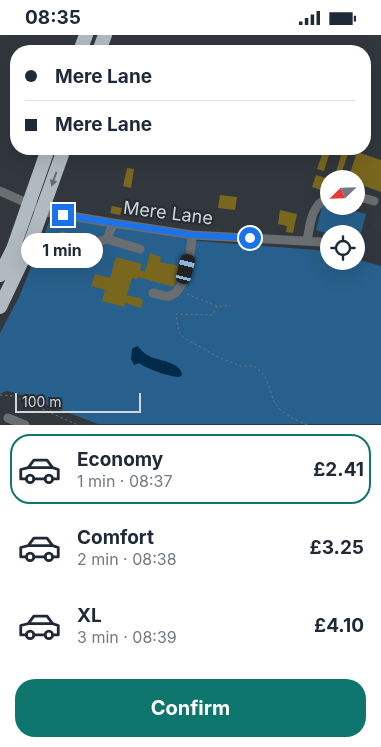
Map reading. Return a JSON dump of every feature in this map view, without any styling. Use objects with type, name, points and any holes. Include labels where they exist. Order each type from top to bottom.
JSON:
[{"type":"highway","points":[[0,275],[13,249],[46,155]]},
{"type":"highway","points":[[0,307],[44,210],[62,155]]},
{"type":"street","name":"Mere Lane","points":[[0,191],[46,212],[112,223],[192,235],[320,242]]},
{"type":"street","points":[[365,198],[374,201]]},
{"type":"street","points":[[307,241],[313,213],[320,203]]},
{"type":"street","points":[[107,239],[112,223]]},
{"type":"street","points":[[154,293],[167,297],[175,294],[182,287],[191,251],[192,235]]},
{"type":"street","points":[[62,236],[90,244],[107,239],[140,249]]},
{"type":"street","points":[[8,418],[25,425]]},
{"type":"path","points":[[184,293],[217,306],[231,306]]},
{"type":"path","points":[[217,306],[213,315],[176,314],[179,332],[184,338],[218,357],[240,366],[254,366],[260,370],[267,379],[272,398],[282,410],[296,421],[308,425]]},
{"type":"path","points":[[0,395],[13,396],[78,425]]},
{"type":"shaded area","points":[[366,214],[363,225],[320,225],[320,231],[316,230],[320,215]]},
{"type":"shaded area","points":[[51,217],[199,241],[320,250],[320,270],[365,270],[365,262],[381,266],[381,424],[98,424],[16,393],[6,391],[0,394],[0,333],[20,295]]},
{"type":"shaded area","points":[[137,346],[147,355],[178,367],[182,375],[175,377],[152,370],[139,363],[134,365],[131,359],[132,349]]},
{"type":"building","points":[[322,155],[329,155],[324,170],[317,169]]},
{"type":"building","points":[[341,155],[348,155],[342,170],[337,170]]},
{"type":"building","points":[[356,155],[366,155],[381,160],[381,192],[365,186],[365,170],[351,170]]},
{"type":"building","points":[[127,168],[134,169],[131,188],[123,186]]},
{"type":"building","points":[[316,175],[320,176],[320,190],[312,187]]},
{"type":"building","points":[[220,195],[237,197],[235,210],[218,208]]},
{"type":"building","points":[[112,206],[122,208],[120,215],[110,213]]},
{"type":"building","points":[[280,210],[297,214],[293,233],[286,232],[287,226],[278,224]]},
{"type":"building","points":[[150,253],[161,257],[160,262],[180,266],[174,287],[138,277],[137,279],[132,278],[127,295],[143,299],[141,308],[125,303],[124,307],[102,301],[105,290],[91,286],[95,274],[110,278],[116,257],[142,264],[140,270],[145,272]]},
{"type":"route","points":[[63,215],[192,235],[250,238]]}]
